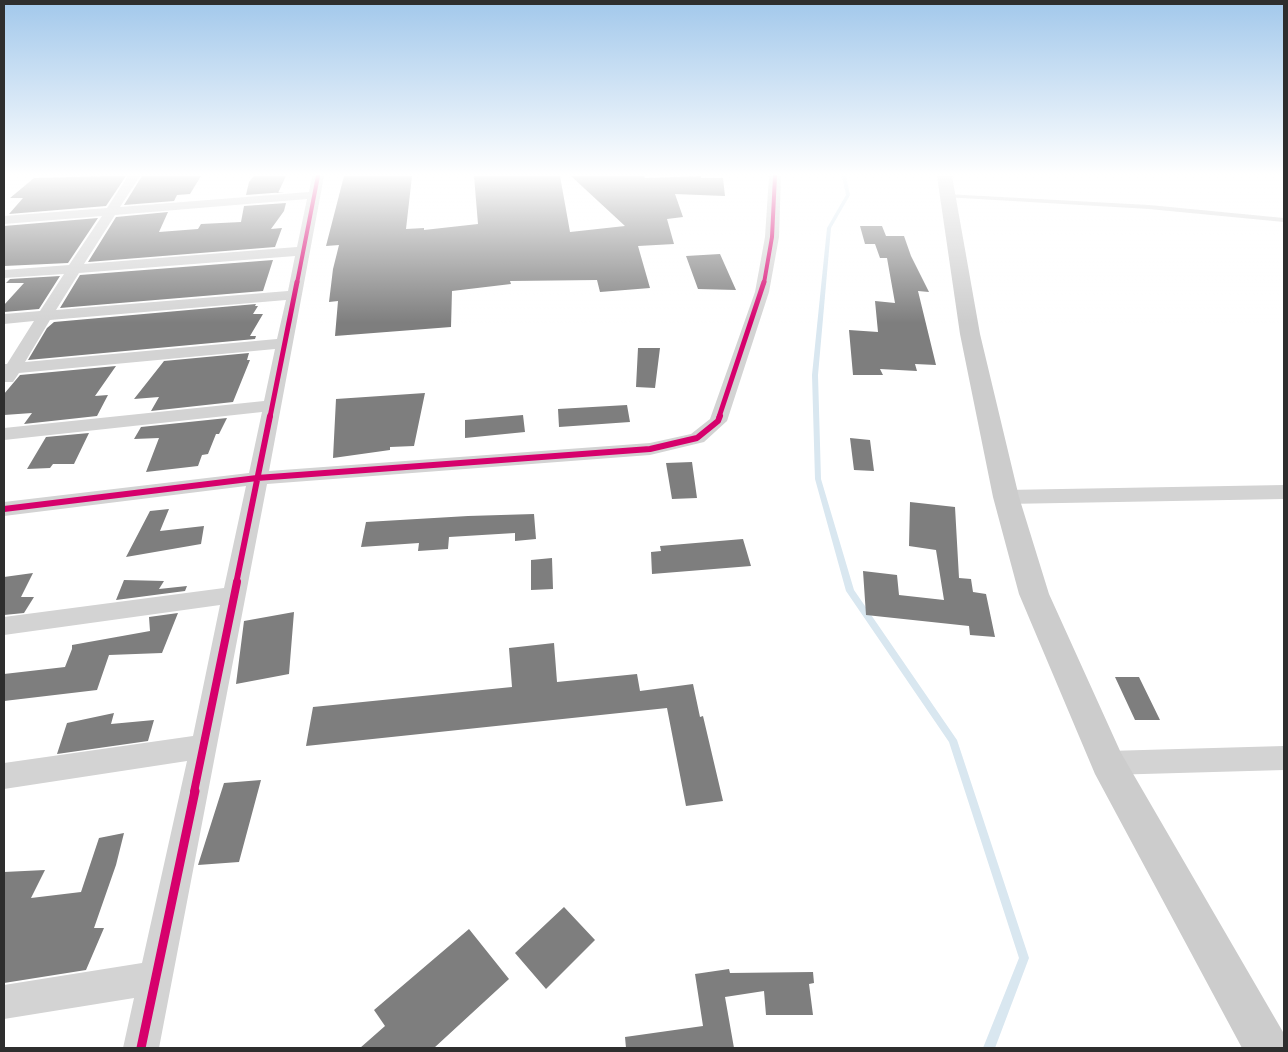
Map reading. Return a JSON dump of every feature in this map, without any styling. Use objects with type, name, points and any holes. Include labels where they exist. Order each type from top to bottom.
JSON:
[{"type":"main road","points":[[952,225],[970,334],[1006,497],[1034,594],[1108,763],[1267,1048]]},
{"type":"street","points":[[7,373],[102,225]]},
{"type":"street","points":[[141,1048],[154,978],[204,746],[308,225]]},
{"type":"street","points":[[4,509],[257,478],[650,449],[697,438],[718,421],[762,292],[773,225]]},
{"type":"street","points":[[4,274],[303,251]]},
{"type":"street","points":[[4,320],[294,295]]},
{"type":"street","points":[[7,373],[284,343]]},
{"type":"street","points":[[4,434],[272,406]]},
{"type":"street","points":[[1006,497],[1284,492]]},
{"type":"street","points":[[4,626],[234,595]]},
{"type":"street","points":[[4,776],[204,746]]},
{"type":"street","points":[[1108,763],[1284,758]]},
{"type":"street","points":[[4,1002],[154,978]]},
{"type":"building","points":[[93,225],[68,263],[4,266],[4,226]]},
{"type":"building","points":[[111,225],[162,225],[159,232],[198,229],[200,225],[274,225],[271,229],[282,228],[275,247],[88,262]]},
{"type":"building","points":[[331,225],[406,225],[406,229],[424,228],[424,230],[468,225],[569,225],[570,232],[624,225],[669,225],[674,244],[638,246],[650,288],[600,292],[597,280],[510,281],[511,284],[452,291],[451,327],[335,336],[338,301],[329,302],[333,269],[339,245],[326,246]]},
{"type":"building","points":[[860,226],[882,226],[886,236],[904,236],[911,256],[929,292],[918,291],[936,365],[915,364],[917,371],[880,369],[883,375],[853,375],[849,330],[878,332],[875,301],[895,303],[887,258],[880,258],[875,244],[865,244]]},
{"type":"building","points":[[720,254],[736,290],[698,289],[686,256]]},
{"type":"building","points":[[273,260],[263,291],[60,308],[80,275]]},
{"type":"building","points":[[60,276],[39,309],[4,312],[4,305],[24,283],[6,283],[10,279]]},
{"type":"building","points":[[256,304],[255,306],[258,306],[253,314],[263,314],[250,336],[256,336],[255,339],[28,360],[47,328],[54,322]]},
{"type":"building","points":[[638,348],[660,348],[655,388],[636,387]]},
{"type":"building","points":[[249,353],[247,360],[250,360],[233,402],[151,411],[159,397],[134,399],[164,361]]},
{"type":"building","points":[[116,366],[95,396],[108,395],[97,416],[24,424],[32,413],[4,415],[4,394],[20,375]]},
{"type":"building","points":[[425,393],[414,446],[390,447],[390,450],[333,458],[336,399]]},
{"type":"building","points":[[627,405],[630,422],[559,427],[558,409]]},
{"type":"building","points":[[523,415],[525,432],[465,438],[465,420]]},
{"type":"building","points":[[227,418],[219,434],[216,434],[208,454],[202,455],[198,466],[146,472],[159,438],[134,439],[141,427]]},
{"type":"building","points":[[89,433],[74,464],[53,464],[50,468],[27,469],[46,437]]},
{"type":"building","points":[[850,438],[870,440],[874,471],[854,470]]},
{"type":"building","points":[[692,462],[697,498],[672,499],[666,463]]},
{"type":"building","points":[[910,502],[955,507],[959,578],[971,579],[973,592],[986,594],[995,637],[970,635],[969,626],[866,615],[863,571],[897,575],[899,595],[944,600],[936,550],[909,546]]},
{"type":"building","points":[[169,509],[160,531],[204,526],[201,544],[126,557],[150,511]]},
{"type":"building","points":[[534,514],[536,539],[515,541],[515,533],[449,537],[448,549],[418,551],[419,543],[361,547],[366,522]]},
{"type":"building","points":[[743,539],[751,566],[652,574],[651,552],[661,551],[660,546]]},
{"type":"building","points":[[552,558],[553,589],[531,590],[531,560]]},
{"type":"building","points":[[33,573],[21,597],[34,597],[24,613],[4,615],[4,577]]},
{"type":"building","points":[[124,580],[164,581],[159,589],[187,586],[185,591],[116,600]]},
{"type":"building","points":[[294,612],[289,674],[236,684],[244,621]]},
{"type":"building","points":[[178,613],[162,653],[109,655],[97,690],[4,701],[4,674],[65,667],[72,645],[150,631],[149,617]]},
{"type":"building","points":[[554,643],[557,682],[637,674],[640,691],[693,684],[700,717],[703,716],[723,801],[686,806],[667,708],[306,746],[313,707],[512,687],[509,648]]},
{"type":"building","points":[[1115,677],[1139,677],[1160,720],[1135,720]]},
{"type":"building","points":[[114,713],[111,724],[154,720],[148,741],[57,754],[67,723]]},
{"type":"building","points":[[261,780],[239,862],[198,865],[224,783]]},
{"type":"building","points":[[124,833],[116,865],[94,928],[104,928],[86,970],[4,983],[4,872],[45,870],[31,898],[81,892],[99,838]]},
{"type":"building","points":[[564,907],[595,940],[546,989],[515,953]]},
{"type":"building","points":[[469,929],[509,979],[434,1048],[360,1048],[385,1026],[374,1010]]},
{"type":"building","points":[[729,969],[730,973],[813,972],[814,983],[809,984],[813,1015],[766,1015],[764,991],[725,997],[734,1048],[626,1048],[625,1037],[703,1026],[695,974]]},
{"type":"waterway","points":[[831,225],[815,375],[818,479],[850,591],[953,740],[1024,958],[989,1048]]},
{"type":"cycle path","points":[[141,1048],[204,746],[308,225]]},
{"type":"cycle path","points":[[4,509],[257,478],[650,449],[697,438],[718,421],[762,292],[773,225]]}]
